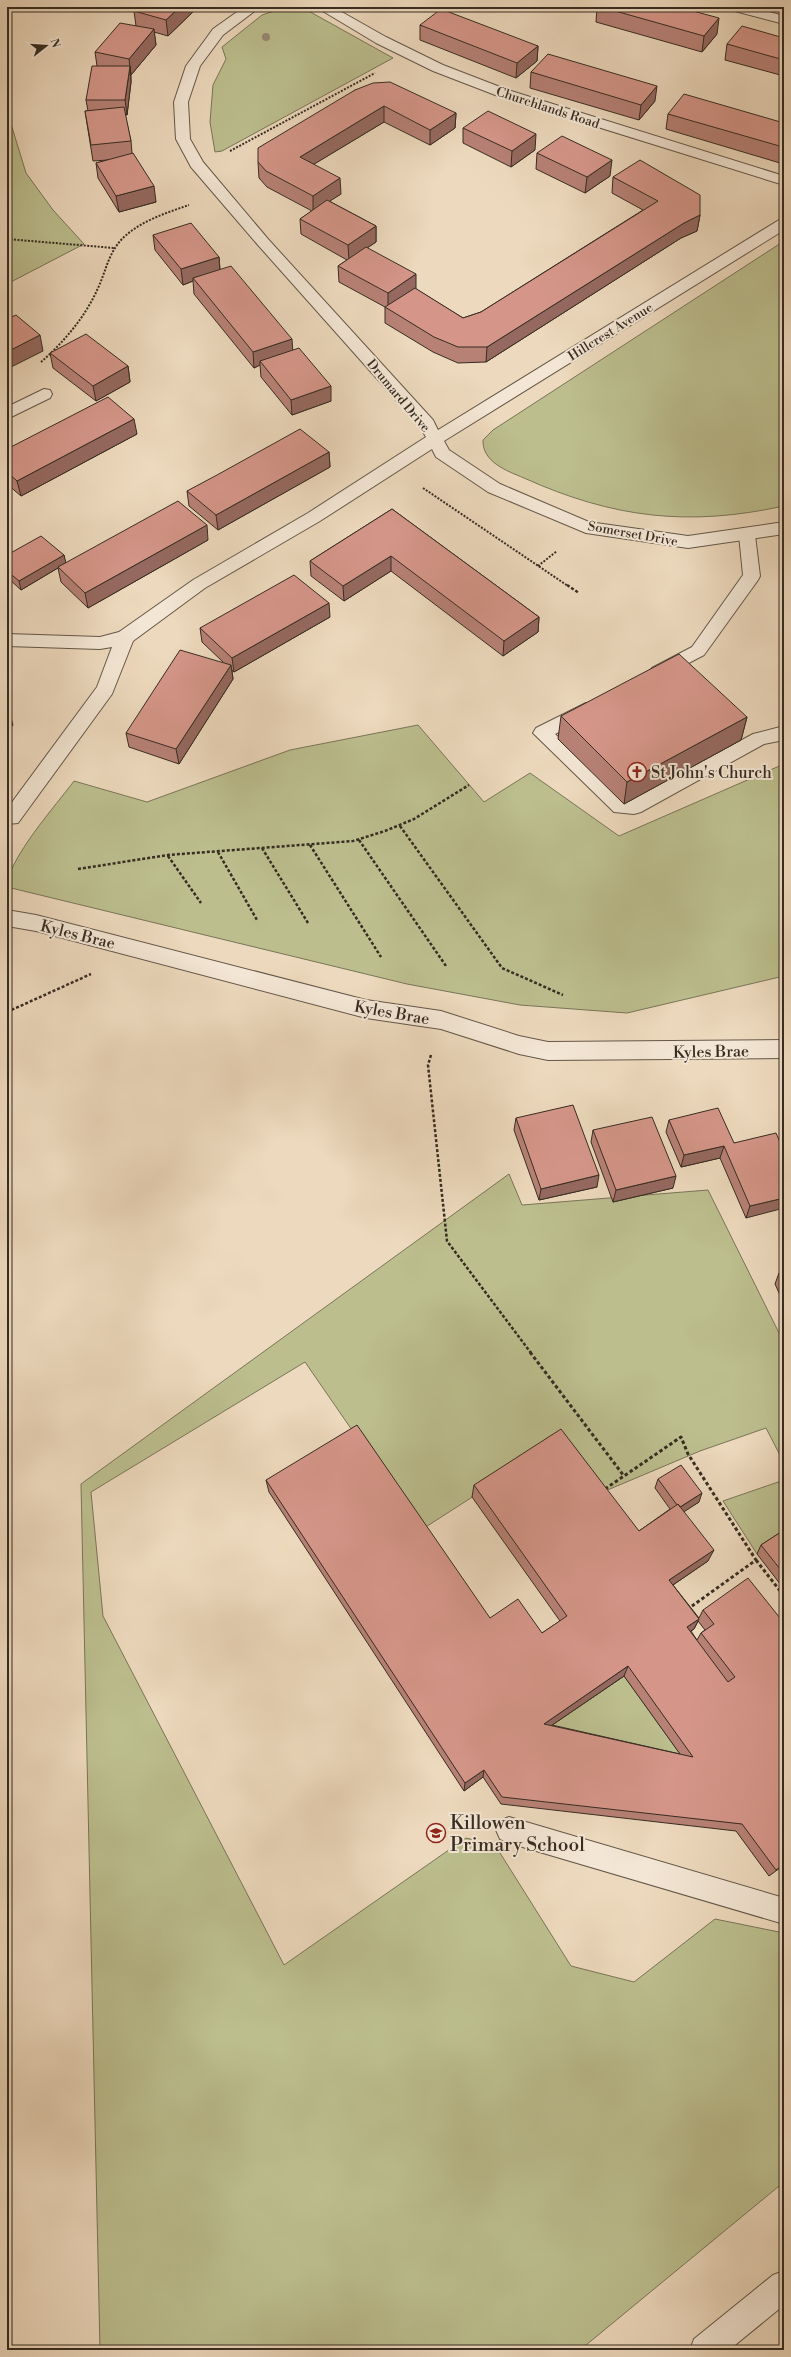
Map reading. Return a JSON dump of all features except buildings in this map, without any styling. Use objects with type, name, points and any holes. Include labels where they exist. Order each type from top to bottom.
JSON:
[{"type":"street","name":"Drumard Drive","points":[[7,640],[100,643],[125,637],[199,584],[314,517],[434,439],[427,424],[196,164],[183,139],[181,102],[193,66],[218,32],[253,7]]},
{"type":"street","name":"Churchlands Road","points":[[323,7],[438,68],[504,93],[784,181]]},
{"type":"street","points":[[736,7],[784,20]]},
{"type":"street","name":"Hillcrest Avenue","points":[[434,439],[784,223]]},
{"type":"street","points":[[7,414],[44,394]]},
{"type":"street","name":"Somerset Drive","points":[[434,439],[442,453],[494,488],[586,527],[688,542],[747,535],[784,528]]},
{"type":"street","points":[[11,818],[105,689],[125,637]]},
{"type":"street","name":"Kyles Brae","points":[[7,918],[36,923],[366,1009],[441,1020],[519,1045],[548,1051],[721,1052],[784,1049]]},
{"type":"street","points":[[705,2350],[784,2286]]},
{"type":"lane","points":[[644,679],[698,651],[752,576],[747,535]]},
{"type":"lane","points":[[604,701],[542,733],[622,807],[634,807],[759,738],[784,733]]},
{"type":"lane","points":[[509,1830],[784,1911]]},
{"type":"path","points":[[196,164],[224,154],[410,54]]},
{"type":"path","points":[[44,394],[20,374],[42,360],[76,324],[99,288],[114,248],[123,238],[156,216],[222,194]]},
{"type":"path","points":[[7,239],[114,248]]},
{"type":"path","points":[[391,467],[579,593]]},
{"type":"path","points":[[538,566],[556,551]]},
{"type":"path","points":[[78,869],[168,855],[310,845],[359,840],[373,837],[418,818],[469,785]]},
{"type":"path","points":[[400,826],[502,968],[563,995]]},
{"type":"path","points":[[359,840],[446,966]]},
{"type":"path","points":[[310,845],[381,957]]},
{"type":"path","points":[[262,848],[308,923]]},
{"type":"path","points":[[218,852],[257,920]]},
{"type":"path","points":[[168,855],[201,903]]},
{"type":"path","points":[[7,1012],[11,1012],[94,973]]},
{"type":"path","points":[[428,1065],[447,1241],[624,1476]]},
{"type":"path","points":[[605,1489],[681,1437],[688,1454],[756,1560],[784,1596]]},
{"type":"path","points":[[692,1606],[756,1560]]},
{"type":"green space","points":[[286,7],[305,9],[393,58],[222,151],[215,152],[210,122],[213,85],[226,59],[222,47],[262,15]]},
{"type":"green space","points":[[7,111],[26,173],[53,210],[84,244],[7,284]]},
{"type":"green space","points":[[784,241],[784,506],[715,516],[683,517],[651,515],[620,510],[557,492],[503,469],[491,460],[484,448],[483,440],[493,430]]},
{"type":"green space","points":[[418,725],[484,802],[530,773],[619,836],[784,764],[784,976],[627,1013],[520,1005],[407,984],[7,887],[9,876],[15,862],[34,832],[74,781],[147,802],[290,750]]},
{"type":"green space","points":[[509,1174],[522,1205],[708,1190],[784,1343],[784,1463],[766,1428],[700,1451],[598,1494],[558,1442],[421,1530],[305,1362],[91,1492],[103,1616],[284,1965],[466,1838],[495,1845],[571,1966],[634,1982],[715,1919],[784,1933],[784,2182],[580,2350],[100,2350],[81,1484]]},
{"type":"green space","points":[[784,1480],[784,1535],[757,1554],[723,1501]]},
{"type":"green space","points":[[624,1676],[688,1765],[542,1732]]},
{"type":"place","name":"St John's Church","points":[[637,772]]},
{"type":"place","name":"Killowen Primary School","points":[[436,1833]]}]
